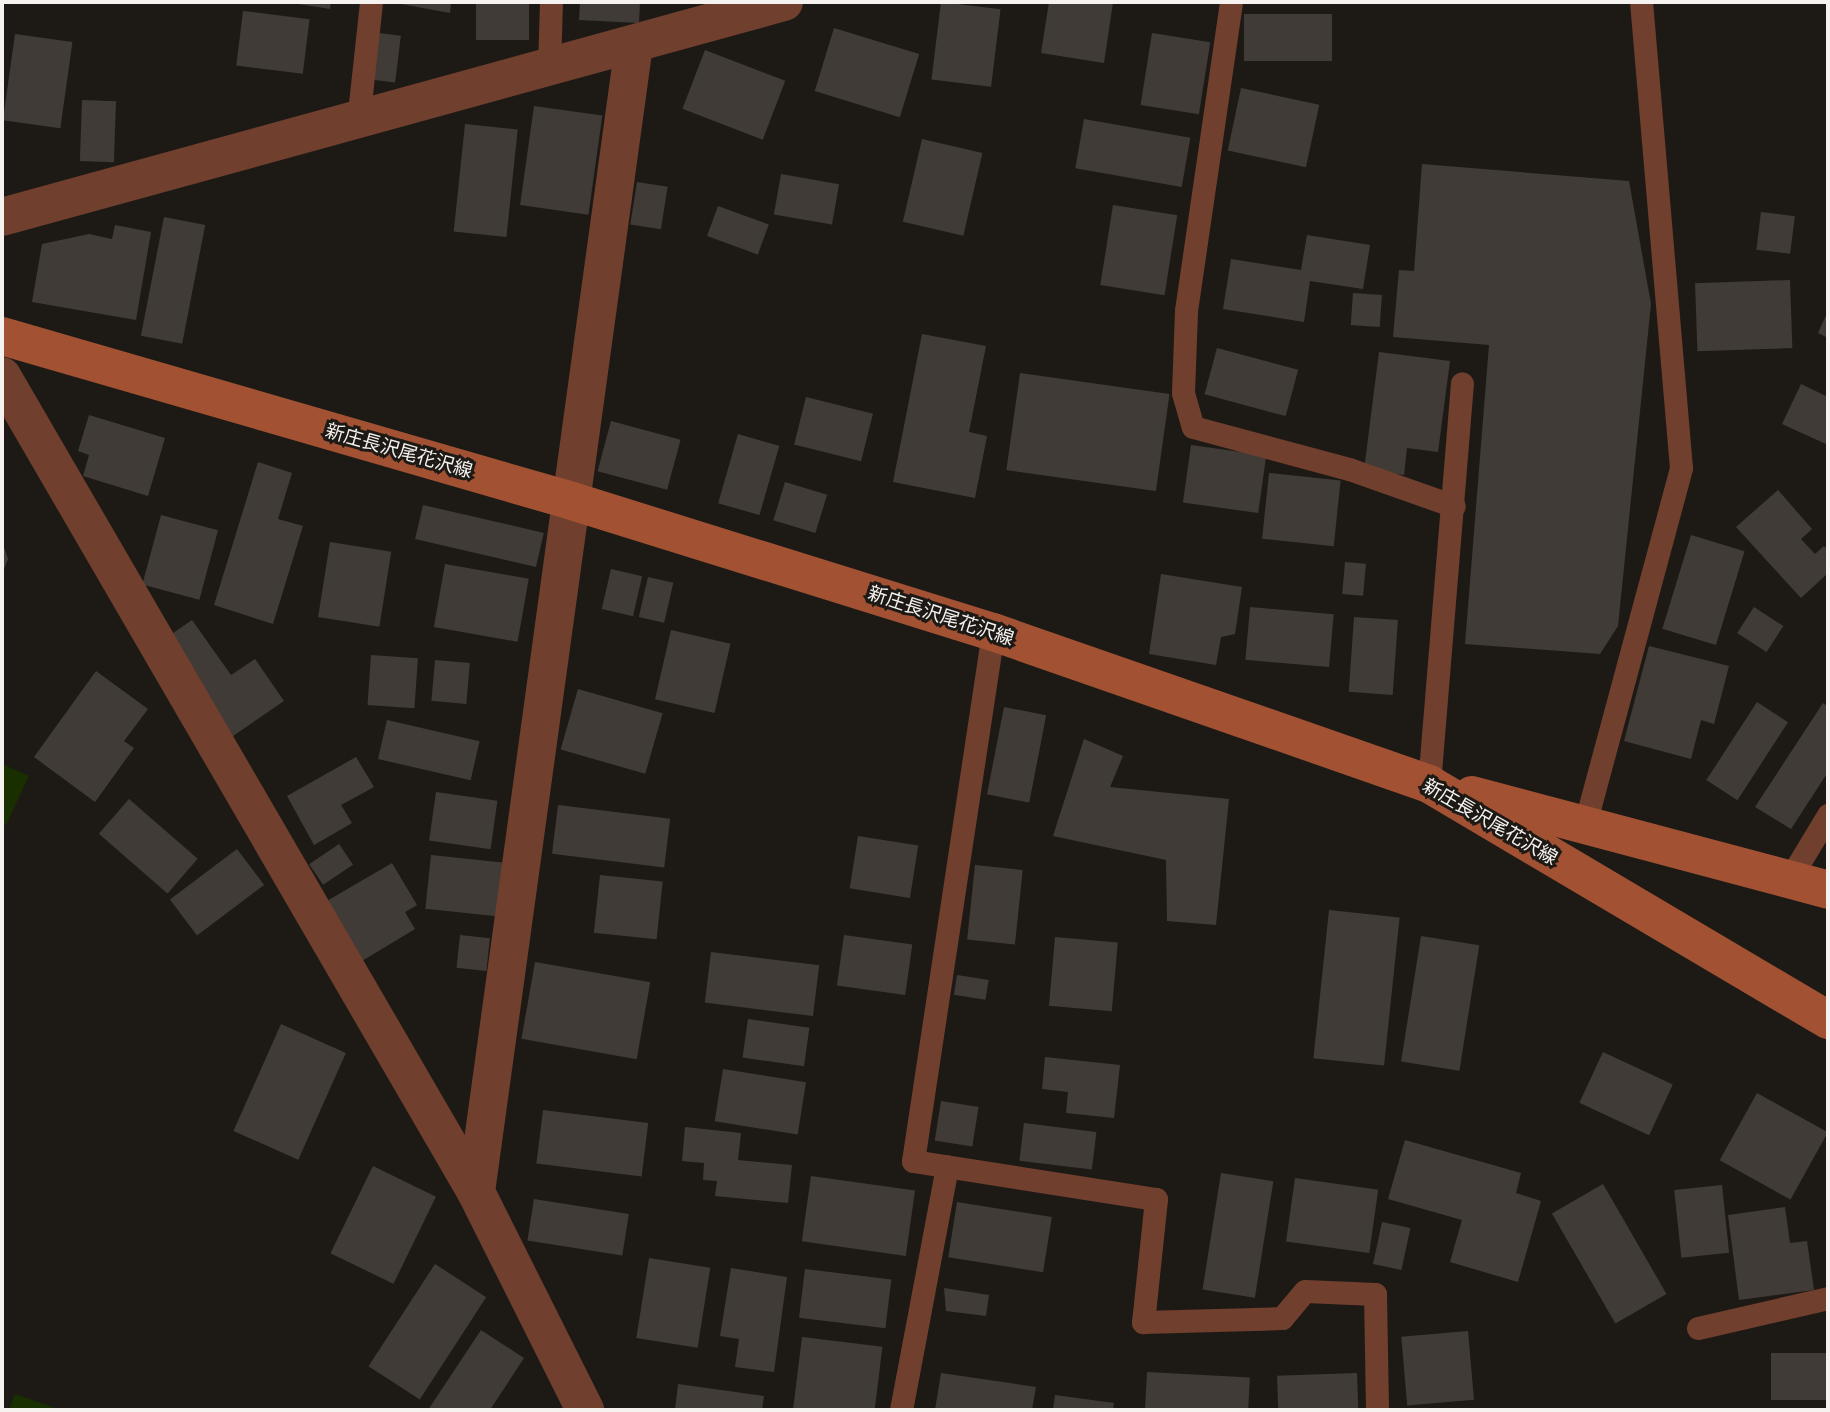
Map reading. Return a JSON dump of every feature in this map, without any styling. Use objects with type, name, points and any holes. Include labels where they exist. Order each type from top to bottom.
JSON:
[{"type":"main road","name":"新庄長沢尾花沢線","points":[[2,336],[572,501],[993,632],[1429,784],[1828,1020]]},
{"type":"main road","points":[[1429,784],[1828,890]]},
{"type":"street","points":[[2,217],[358,122],[784,2]]},
{"type":"street","points":[[476,1192],[634,45]]},
{"type":"street","points":[[2,376],[476,1192],[585,1410]]},
{"type":"lane","points":[[358,122],[372,2]]},
{"type":"lane","points":[[550,69],[551,2]]},
{"type":"lane","points":[[1231,2],[1186,311],[1183,393],[1193,427],[1349,469],[1454,506]]},
{"type":"lane","points":[[1585,824],[1681,468],[1641,2]]},
{"type":"lane","points":[[1429,784],[1454,506],[1462,383]]},
{"type":"lane","points":[[993,632],[913,1161],[1156,1199],[1143,1322],[1282,1318],[1305,1291],[1375,1294],[1377,1410]]},
{"type":"lane","points":[[1790,878],[1828,815]]},
{"type":"lane","points":[[901,1410],[947,1166]]},
{"type":"lane","points":[[1698,1328],[1828,1298]]},
{"type":"green space","points":[[2,764],[29,776],[6,825],[2,823]]},
{"type":"green space","points":[[15,1394],[61,1410],[9,1410]]},
{"type":"building","points":[[286,2],[331,2],[330,9]]},
{"type":"building","points":[[390,2],[451,2],[450,13]]},
{"type":"building","points":[[476,2],[529,2],[529,40],[476,40]]},
{"type":"building","points":[[580,2],[640,2],[639,23],[579,20]]},
{"type":"building","points":[[941,2],[1001,9],[991,87],[931,79]]},
{"type":"building","points":[[1049,2],[1113,2],[1104,63],[1041,53]]},
{"type":"building","points":[[243,11],[310,19],[303,74],[236,66]]},
{"type":"building","points":[[1244,14],[1332,14],[1332,61],[1244,61]]},
{"type":"building","points":[[834,28],[919,54],[900,117],[815,91]]},
{"type":"building","points":[[378,33],[401,36],[395,82],[372,80]]},
{"type":"building","points":[[1152,33],[1210,42],[1199,114],[1141,105]]},
{"type":"building","points":[[15,34],[72,42],[60,128],[3,120]]},
{"type":"building","points":[[705,50],[785,81],[763,140],[682,109]]},
{"type":"building","points":[[1241,88],[1319,105],[1306,167],[1228,151]]},
{"type":"building","points":[[82,100],[116,101],[114,162],[80,161]]},
{"type":"building","points":[[534,106],[602,116],[588,215],[520,205]]},
{"type":"building","points":[[1084,119],[1190,138],[1182,187],[1075,168]]},
{"type":"building","points":[[465,124],[518,130],[506,237],[454,231]]},
{"type":"building","points":[[922,139],[982,153],[963,236],[903,222]]},
{"type":"building","points":[[1422,164],[1629,181],[1651,304],[1618,626],[1600,654],[1465,644],[1489,345],[1393,337],[1399,270],[1414,271]]},
{"type":"building","points":[[781,174],[839,184],[832,225],[774,214]]},
{"type":"building","points":[[637,182],[668,187],[661,229],[630,224]]},
{"type":"building","points":[[1113,205],[1177,215],[1165,295],[1100,285]]},
{"type":"building","points":[[718,206],[769,224],[758,255],[707,236]]},
{"type":"building","points":[[1761,212],[1795,216],[1790,254],[1756,250]]},
{"type":"building","points":[[164,217],[205,225],[182,344],[141,336]]},
{"type":"building","points":[[115,225],[151,232],[136,320],[32,302],[42,244],[89,234],[112,239]]},
{"type":"building","points":[[1307,235],[1370,245],[1363,289],[1310,281],[1304,322],[1223,309],[1231,259],[1301,270]]},
{"type":"building","points":[[1790,280],[1792,348],[1697,351],[1695,283]]},
{"type":"building","points":[[1353,293],[1382,295],[1380,327],[1351,325]]},
{"type":"building","points":[[1828,311],[1828,338],[1818,333]]},
{"type":"building","points":[[922,334],[986,346],[969,432],[987,436],[975,498],[893,482]]},
{"type":"building","points":[[1217,348],[1298,370],[1286,416],[1205,394]]},
{"type":"building","points":[[1379,352],[1450,361],[1438,452],[1407,448],[1404,475],[1364,470]]},
{"type":"building","points":[[1020,373],[1170,394],[1156,491],[1006,470]]},
{"type":"building","points":[[1801,384],[1828,397],[1828,445],[1782,424]]},
{"type":"building","points":[[806,397],[873,414],[861,461],[794,445]]},
{"type":"building","points":[[89,415],[165,438],[148,496],[83,476],[89,455],[78,451]]},
{"type":"building","points":[[611,421],[681,440],[667,490],[598,471]]},
{"type":"building","points":[[738,434],[779,446],[759,515],[718,503]]},
{"type":"building","points":[[1191,445],[1266,456],[1258,513],[1183,502]]},
{"type":"building","points":[[258,462],[292,473],[278,519],[303,526],[273,624],[214,605]]},
{"type":"building","points":[[1269,473],[1341,481],[1334,546],[1262,539]]},
{"type":"building","points":[[785,482],[827,495],[815,533],[773,520]]},
{"type":"building","points":[[1778,490],[1812,529],[1801,539],[1815,554],[1824,546],[1828,550],[1828,573],[1801,598],[1736,527]]},
{"type":"building","points":[[423,505],[544,533],[536,567],[415,539]]},
{"type":"building","points":[[161,515],[218,530],[199,600],[142,585]]},
{"type":"building","points":[[1691,535],[1745,551],[1716,645],[1662,629]]},
{"type":"building","points":[[2,541],[8,559],[2,574]]},
{"type":"building","points":[[330,542],[391,552],[379,627],[318,617]]},
{"type":"building","points":[[1345,562],[1366,564],[1363,596],[1342,594]]},
{"type":"building","points":[[445,564],[529,579],[518,642],[434,627]]},
{"type":"building","points":[[611,569],[642,576],[633,616],[602,609]]},
{"type":"building","points":[[1161,574],[1242,587],[1235,634],[1221,637],[1216,665],[1149,654]]},
{"type":"building","points":[[648,577],[673,583],[664,623],[639,617]]},
{"type":"building","points":[[1250,607],[1334,614],[1329,667],[1245,660]]},
{"type":"building","points":[[1754,607],[1783,626],[1766,652],[1737,633]]},
{"type":"building","points":[[1354,617],[1398,620],[1393,695],[1349,692]]},
{"type":"building","points":[[192,620],[231,675],[255,659],[284,701],[230,738],[163,640]]},
{"type":"building","points":[[671,630],[730,644],[714,713],[655,699]]},
{"type":"building","points":[[1649,646],[1729,666],[1714,724],[1701,720],[1691,759],[1624,741]]},
{"type":"building","points":[[371,655],[418,658],[414,708],[368,705]]},
{"type":"building","points":[[435,660],[470,663],[466,704],[431,701]]},
{"type":"building","points":[[96,671],[148,709],[124,741],[134,748],[95,802],[34,757]]},
{"type":"building","points":[[578,689],[663,713],[645,774],[561,750]]},
{"type":"building","points":[[1757,702],[1788,722],[1737,800],[1706,780]]},
{"type":"building","points":[[1823,703],[1828,707],[1828,772],[1791,829],[1755,807]]},
{"type":"building","points":[[1004,707],[1046,715],[1029,803],[987,794]]},
{"type":"building","points":[[387,720],[480,741],[471,780],[378,759]]},
{"type":"building","points":[[1084,739],[1123,756],[1110,787],[1229,799],[1216,925],[1167,921],[1166,860],[1053,836]]},
{"type":"building","points":[[356,757],[374,787],[341,805],[352,823],[314,845],[287,796]]},
{"type":"building","points":[[436,792],[497,801],[491,849],[429,841]]},
{"type":"building","points":[[129,799],[198,859],[167,893],[99,834]]},
{"type":"building","points":[[558,805],[670,819],[664,867],[552,854]]},
{"type":"building","points":[[858,836],[918,846],[910,898],[850,888]]},
{"type":"building","points":[[339,844],[353,865],[323,885],[309,864]]},
{"type":"building","points":[[237,849],[264,885],[197,935],[170,900]]},
{"type":"building","points":[[431,855],[505,863],[499,916],[425,909]]},
{"type":"building","points":[[392,863],[417,905],[405,912],[415,929],[362,961],[327,901]]},
{"type":"building","points":[[975,865],[1023,870],[1015,945],[967,940]]},
{"type":"building","points":[[600,875],[663,882],[657,939],[594,933]]},
{"type":"building","points":[[1329,910],[1400,917],[1384,1066],[1313,1058]]},
{"type":"building","points":[[460,935],[490,938],[486,971],[457,968]]},
{"type":"building","points":[[844,935],[912,945],[905,995],[837,986]]},
{"type":"building","points":[[1421,936],[1479,945],[1459,1071],[1401,1061]]},
{"type":"building","points":[[1055,937],[1118,942],[1112,1011],[1049,1006]]},
{"type":"building","points":[[711,952],[819,965],[813,1016],[705,1003]]},
{"type":"building","points":[[535,962],[650,982],[637,1059],[521,1039]]},
{"type":"building","points":[[957,975],[989,980],[985,1000],[954,995]]},
{"type":"building","points":[[748,1019],[809,1028],[804,1066],[743,1058]]},
{"type":"building","points":[[281,1024],[346,1053],[298,1160],[233,1131]]},
{"type":"building","points":[[1603,1052],[1673,1085],[1649,1135],[1579,1103]]},
{"type":"building","points":[[1045,1057],[1120,1065],[1114,1118],[1066,1113],[1068,1092],[1042,1089]]},
{"type":"building","points":[[723,1069],[806,1082],[798,1134],[715,1121]]},
{"type":"building","points":[[1757,1093],[1828,1132],[1791,1200],[1720,1160]]},
{"type":"building","points":[[941,1101],[979,1107],[972,1146],[935,1141]]},
{"type":"building","points":[[543,1110],[648,1123],[642,1177],[536,1164]]},
{"type":"building","points":[[1024,1123],[1096,1132],[1092,1170],[1019,1161]]},
{"type":"building","points":[[685,1127],[741,1133],[738,1160],[792,1165],[788,1203],[715,1196],[717,1181],[703,1180],[704,1163],[682,1161]]},
{"type":"building","points":[[1405,1140],[1521,1173],[1516,1193],[1541,1201],[1518,1282],[1450,1262],[1462,1220],[1388,1199]]},
{"type":"building","points":[[373,1166],[436,1197],[393,1284],[330,1253]]},
{"type":"building","points":[[1221,1173],[1273,1181],[1255,1298],[1203,1290]]},
{"type":"building","points":[[811,1176],[915,1191],[906,1256],[802,1241]]},
{"type":"building","points":[[1295,1178],[1378,1190],[1369,1253],[1286,1241]]},
{"type":"building","points":[[1603,1184],[1666,1294],[1615,1323],[1552,1214]]},
{"type":"building","points":[[1722,1185],[1729,1253],[1681,1258],[1674,1190]]},
{"type":"building","points":[[534,1199],[629,1214],[622,1256],[527,1240]]},
{"type":"building","points":[[957,1202],[1052,1217],[1043,1272],[948,1257]]},
{"type":"building","points":[[1785,1207],[1790,1243],[1807,1241],[1814,1290],[1739,1300],[1728,1215]]},
{"type":"building","points":[[1382,1222],[1410,1228],[1401,1270],[1373,1264]]},
{"type":"building","points":[[649,1258],[710,1268],[698,1348],[636,1338]]},
{"type":"building","points":[[435,1264],[486,1297],[420,1400],[369,1366]]},
{"type":"building","points":[[731,1268],[787,1277],[774,1372],[735,1367],[739,1339],[720,1336]]},
{"type":"building","points":[[805,1269],[891,1280],[885,1328],[799,1318]]},
{"type":"building","points":[[944,1288],[989,1295],[986,1316],[946,1311]]},
{"type":"building","points":[[481,1330],[524,1358],[490,1410],[428,1410]]},
{"type":"building","points":[[1468,1331],[1474,1400],[1407,1406],[1401,1337]]},
{"type":"building","points":[[802,1337],[882,1347],[875,1410],[793,1410]]},
{"type":"building","points":[[1771,1353],[1828,1353],[1828,1400],[1771,1400]]},
{"type":"building","points":[[1147,1372],[1250,1377],[1248,1410],[1145,1410]]},
{"type":"building","points":[[941,1373],[1036,1387],[1032,1410],[935,1410]]},
{"type":"building","points":[[1357,1373],[1358,1410],[1278,1410],[1277,1376]]},
{"type":"building","points":[[678,1384],[764,1396],[762,1410],[675,1410]]},
{"type":"building","points":[[1055,1395],[1114,1403],[1113,1410],[1053,1410]]}]
